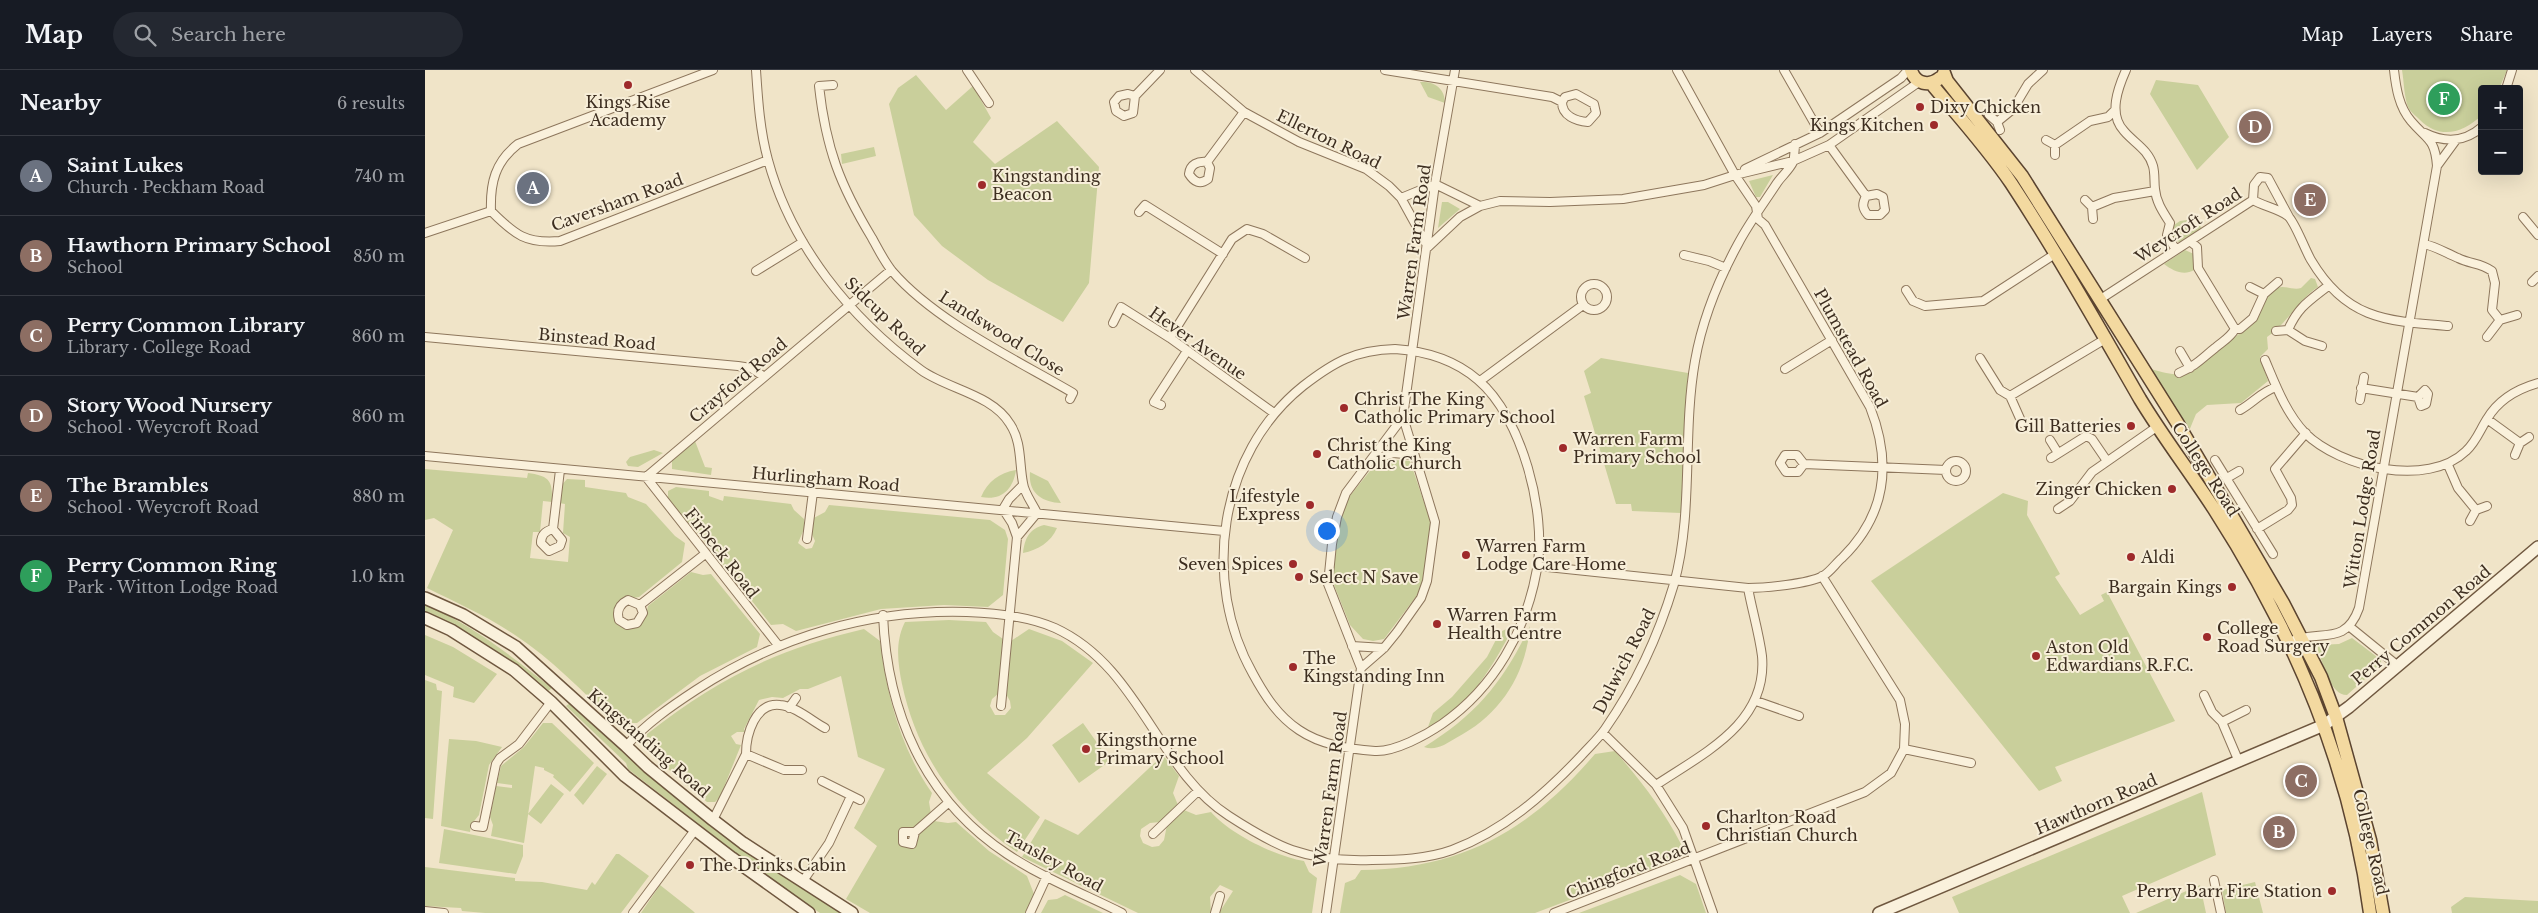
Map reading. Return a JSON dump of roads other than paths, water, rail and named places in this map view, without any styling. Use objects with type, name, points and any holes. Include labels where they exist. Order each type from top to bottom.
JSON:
[{"type":"main road","points":[[1909,70],[1919,82],[1933,83],[1944,72]]},
{"type":"main road","name":"College Road","points":[[1944,72],[1947,81],[2022,176],[2177,424],[2258,558],[2295,640],[2324,725],[2358,845],[2370,913]]},
{"type":"main road","name":"College Road","points":[[1933,83],[1934,87],[2010,182],[2107,338],[2158,426],[2215,510],[2259,584],[2321,677],[2336,717],[2370,840],[2383,913]]},
{"type":"main road","name":"Perry Common Road","points":[[2324,725],[2398,666],[2538,547]]},
{"type":"main road","name":"Kingstanding Road","points":[[425,598],[463,616],[515,647],[564,689],[647,768],[743,843],[852,913]]},
{"type":"main road","points":[[425,618],[451,630],[499,659],[551,702],[625,776],[695,830],[809,913]]},
{"type":"main road","points":[[551,702],[564,689]]},
{"type":"main road","name":"Hawthorn Road","points":[[1879,913],[2324,725]]},
{"type":"street","points":[[425,233],[491,212],[494,172],[507,152],[518,144],[713,70]]},
{"type":"street","name":"Sidcup Road","points":[[756,70],[759,116],[768,160],[783,201],[803,242],[822,273],[850,306],[922,371],[993,407],[1011,424],[1020,450],[1023,485],[1037,513]]},
{"type":"street","points":[[967,70],[989,104]]},
{"type":"street","points":[[1135,96],[1161,70]]},
{"type":"street","name":"Ellerton Road","points":[[1195,70],[1244,112],[1299,142],[1366,169],[1389,186],[1401,198],[1428,247]]},
{"type":"street","points":[[1385,70],[1537,94],[1562,102]]},
{"type":"street","name":"Warren Farm Road","points":[[1361,668],[1384,648],[1421,598],[1429,574],[1435,522],[1413,455],[1403,417],[1428,247],[1435,184],[1455,70]]},
{"type":"street","name":"Plumstead Road","points":[[1538,566],[1748,588],[1772,588],[1822,576],[1854,546],[1868,527],[1877,504],[1883,468],[1877,424],[1870,407],[1765,225],[1758,219],[1756,206],[1735,174],[1677,70]]},
{"type":"street","points":[[1784,70],[1820,133]]},
{"type":"street","points":[[1735,174],[1820,133],[1901,78],[1909,70]]},
{"type":"street","points":[[1997,122],[2013,109],[2028,84],[2043,70]]},
{"type":"street","points":[[2126,70],[2118,89],[2115,110],[2122,130],[2144,148],[2153,165],[2155,191],[2160,208],[2170,223],[2167,235],[2176,250]]},
{"type":"street","name":"Witton Lodge Road","points":[[2349,627],[2359,608],[2395,393],[2437,166],[2435,148],[2423,132],[2410,120],[2401,103],[2395,70]]},
{"type":"street","points":[[2507,85],[2512,70]]},
{"type":"street","points":[[1428,247],[1460,217],[1480,206],[1500,201],[1550,202],[1623,199],[1704,185],[1735,174],[1793,161],[1829,145],[1919,82]]},
{"type":"street","name":"Landswood Close","points":[[833,85],[819,86],[826,134],[837,174],[853,208],[891,270],[945,316],[1073,393],[1070,399]]},
{"type":"street","points":[[1576,94],[1594,104],[1596,113],[1588,122],[1583,122],[1565,114],[1562,109],[1562,102],[1565,97],[1576,94]]},
{"type":"street","points":[[2055,146],[2090,121],[2108,116],[2115,110]]},
{"type":"street","points":[[1207,162],[1244,112]]},
{"type":"street","points":[[1989,115],[1997,122],[2000,130]]},
{"type":"street","points":[[2423,132],[2441,139],[2456,140],[2469,137],[2479,130]]},
{"type":"street","points":[[2046,140],[2055,146]]},
{"type":"street","name":"Witton Lodge Road","points":[[2437,166],[2456,140]]},
{"type":"street","points":[[1793,161],[1795,144]]},
{"type":"street","points":[[1829,145],[1866,196]]},
{"type":"street","points":[[2055,146],[2055,155]]},
{"type":"street","name":"Caversham Road","points":[[491,212],[514,233],[524,239],[545,243],[560,241],[768,160]]},
{"type":"street","name":"Dulwich Road","points":[[626,746],[642,728],[665,710],[720,674],[778,645],[883,616],[948,612],[1010,616],[1037,621],[1058,629],[1092,651],[1123,685],[1198,791],[1224,813],[1257,833],[1291,850],[1334,859],[1417,858],[1448,851],[1480,837],[1534,802],[1603,733],[1661,624],[1675,581],[1683,546],[1687,500],[1689,414],[1696,357],[1711,307],[1726,268],[1757,213],[1793,161]]},
{"type":"street","name":"Weycroft Road","points":[[2099,300],[2253,200],[2254,184],[2260,177],[2268,178],[2289,217]]},
{"type":"street","points":[[1401,198],[1435,184],[1480,206]]},
{"type":"street","points":[[2093,207],[2114,198],[2155,191]]},
{"type":"street","points":[[2085,200],[2093,207],[2093,219]]},
{"type":"street","points":[[2253,200],[2289,217],[2306,251],[2328,286],[2372,316],[2409,323],[2448,326]]},
{"type":"street","points":[[1139,212],[1145,205],[1223,254]]},
{"type":"street","points":[[2523,217],[2538,235]]},
{"type":"street","points":[[1170,338],[1232,239],[1247,229],[1263,234],[1305,258]]},
{"type":"street","points":[[756,271],[803,242]]},
{"type":"street","points":[[2191,242],[2197,247],[2198,268],[2235,328]]},
{"type":"street","points":[[2424,244],[2442,248],[2459,259],[2483,264],[2492,271],[2495,283],[2493,310],[2500,320]]},
{"type":"street","points":[[1906,290],[1913,301],[1925,306],[1983,301],[2055,254]]},
{"type":"street","points":[[1684,255],[1709,261],[1726,268]]},
{"type":"street","points":[[850,306],[891,270]]},
{"type":"street","points":[[2235,328],[2240,329],[2253,318],[2264,294],[2278,282]]},
{"type":"street","points":[[2288,330],[2295,313],[2302,305],[2328,286]]},
{"type":"street","points":[[2250,287],[2264,294]]},
{"type":"street","points":[[1480,381],[1583,305]]},
{"type":"street","name":"Crayford Road","points":[[646,477],[763,376],[850,306]]},
{"type":"street","name":"Hever Avenue","points":[[1113,322],[1121,307],[1170,338],[1273,413]]},
{"type":"street","points":[[2487,337],[2500,320],[2517,315]]},
{"type":"street","points":[[2179,373],[2202,361],[2214,348],[2231,336],[2235,328]]},
{"type":"street","points":[[2276,331],[2288,330],[2305,341],[2321,346]]},
{"type":"street","name":"Binstead Road","points":[[425,337],[738,366],[751,368],[763,376]]},
{"type":"street","points":[[2010,396],[2107,338]]},
{"type":"street","points":[[1785,369],[1832,340]]},
{"type":"street","points":[[1376,350],[1412,350],[1440,358],[1480,381],[1508,420],[1529,466],[1537,516],[1538,566],[1521,628],[1506,657],[1475,696],[1453,716],[1429,733],[1410,742],[1380,752],[1350,748],[1321,741],[1301,731],[1274,707],[1262,692],[1241,653],[1232,629],[1226,596],[1224,531],[1235,484],[1254,442],[1273,413],[1291,396],[1340,360],[1376,350]]},
{"type":"street","points":[[1161,405],[1154,402],[1187,351]]},
{"type":"street","points":[[2180,351],[2190,368]]},
{"type":"street","points":[[1980,358],[2000,390],[2010,396],[2022,423]]},
{"type":"street","points":[[2265,360],[2285,406],[2306,433],[2322,446],[2346,459],[2382,468],[2418,471],[2447,465],[2466,451],[2498,404],[2521,388],[2538,383]]},
{"type":"street","points":[[2360,400],[2364,377]]},
{"type":"street","points":[[2240,410],[2263,392],[2276,387]]},
{"type":"street","points":[[2361,388],[2418,397]]},
{"type":"street","name":"Warren Farm Road","points":[[1326,913],[1361,668],[1328,584],[1329,563],[1337,517],[1346,493],[1373,460],[1403,417]]},
{"type":"street","points":[[2487,418],[2520,443]]},
{"type":"street","points":[[2058,509],[2070,502],[2092,472],[2158,426]]},
{"type":"street","points":[[2257,529],[2288,510],[2292,505],[2291,498],[2275,469],[2306,433]]},
{"type":"street","points":[[2051,458],[2086,436],[2092,439],[2107,461]]},
{"type":"street","points":[[2515,455],[2520,443],[2529,437]]},
{"type":"street","points":[[2049,440],[2058,453]]},
{"type":"street","points":[[1373,460],[1394,453],[1413,455]]},
{"type":"street","name":"Hurlingham Road","points":[[425,456],[1224,531]]},
{"type":"street","points":[[2215,460],[2273,554]]},
{"type":"street","points":[[1803,464],[1946,470]]},
{"type":"street","points":[[2447,465],[2457,488],[2476,510]]},
{"type":"street","points":[[553,529],[560,470]]},
{"type":"street","points":[[2227,478],[2239,472]]},
{"type":"street","name":"Firbeck Road","points":[[646,477],[778,645]]},
{"type":"street","points":[[1001,706],[1017,537],[1003,509],[1009,499],[1023,485]]},
{"type":"street","points":[[807,539],[813,492]]},
{"type":"street","points":[[2470,521],[2476,510],[2487,506]]},
{"type":"street","points":[[1017,537],[1037,513]]},
{"type":"street","points":[[640,605],[705,554]]},
{"type":"street","name":"Chingford Road","points":[[1554,913],[1865,792],[1891,773],[1904,749],[1905,724],[1900,700],[1822,576]]},
{"type":"street","points":[[1656,785],[1712,748],[1735,729],[1756,701],[1762,674],[1761,655],[1748,588]]},
{"type":"street","name":"Tansley Road","points":[[883,616],[884,647],[904,727],[921,764],[948,803],[1007,854],[1122,913]]},
{"type":"street","points":[[2295,640],[2339,634],[2349,627],[2398,666]]},
{"type":"street","points":[[1352,646],[1384,648]]},
{"type":"street","points":[[2204,695],[2212,712],[2222,722],[2239,762]]},
{"type":"street","points":[[789,708],[796,698]]},
{"type":"street","points":[[1756,701],[1799,716]]},
{"type":"street","points":[[483,827],[496,764],[500,758],[519,744],[551,702]]},
{"type":"street","points":[[713,820],[745,754],[746,742],[755,719],[761,711],[769,706],[779,704],[825,728]]},
{"type":"street","points":[[2222,722],[2246,710]]},
{"type":"street","points":[[1603,733],[1656,785],[1683,828],[1713,913]]},
{"type":"street","points":[[1904,749],[1971,763]]},
{"type":"street","points":[[745,754],[784,770],[802,770]]},
{"type":"street","points":[[822,781],[860,800]]},
{"type":"street","points":[[1153,834],[1198,791]]},
{"type":"street","points":[[803,881],[829,843],[851,796]]},
{"type":"street","points":[[915,832],[948,803]]},
{"type":"street","points":[[633,913],[695,830]]},
{"type":"street","points":[[1030,913],[1047,876]]},
{"type":"street","points":[[2213,880],[2221,913]]},
{"type":"street","points":[[2366,886],[2379,884]]},
{"type":"street","points":[[1215,913],[1220,896]]},
{"type":"street","points":[[425,910],[444,913]]},
{"type":"place","name":"Kings Rise Academy","points":[[628,85]]},
{"type":"place","name":"Perry Common Ring","points":[[2444,99]]},
{"type":"place","name":"Dixy Chicken","points":[[1920,107]]},
{"type":"place","name":"Kings Kitchen","points":[[1934,125]]},
{"type":"place","name":"Story Wood Nursery","points":[[2255,127]]},
{"type":"place","name":"Kingstanding Beacon","points":[[982,185]]},
{"type":"place","name":"Saint Lukes","points":[[533,188]]},
{"type":"place","name":"The Brambles","points":[[2310,200]]},
{"type":"place","name":"Christ The King Catholic Primary School","points":[[1344,408]]},
{"type":"place","name":"Gill Batteries","points":[[2131,426]]},
{"type":"place","name":"Warren Farm Primary School","points":[[1563,448]]},
{"type":"place","name":"Christ the King Catholic Church","points":[[1317,454]]},
{"type":"place","name":"Zinger Chicken","points":[[2172,489]]},
{"type":"place","name":"Lifestyle Express","points":[[1310,505]]},
{"type":"place","name":"Warren Farm Lodge Care Home","points":[[1466,555]]},
{"type":"place","name":"Aldi","points":[[2131,557]]},
{"type":"place","name":"Seven Spices","points":[[1293,564]]},
{"type":"place","name":"Select N Save","points":[[1299,577]]},
{"type":"place","name":"Bargain Kings","points":[[2232,587]]},
{"type":"place","name":"Warren Farm Health Centre","points":[[1437,624]]},
{"type":"place","name":"College Road Surgery","points":[[2207,637]]},
{"type":"place","name":"Aston Old Edwardians R.F.C.","points":[[2036,656]]},
{"type":"place","name":"The Kingstanding Inn","points":[[1293,667]]},
{"type":"place","name":"Kingsthorne Primary School","points":[[1086,749]]},
{"type":"place","name":"Perry Common Library","points":[[2301,781]]},
{"type":"place","name":"Charlton Road Christian Church","points":[[1706,826]]},
{"type":"place","name":"Hawthorn Primary School","points":[[2279,832]]},
{"type":"place","name":"The Drinks Cabin","points":[[690,865]]},
{"type":"place","name":"Perry Barr Fire Station","points":[[2332,891]]}]
